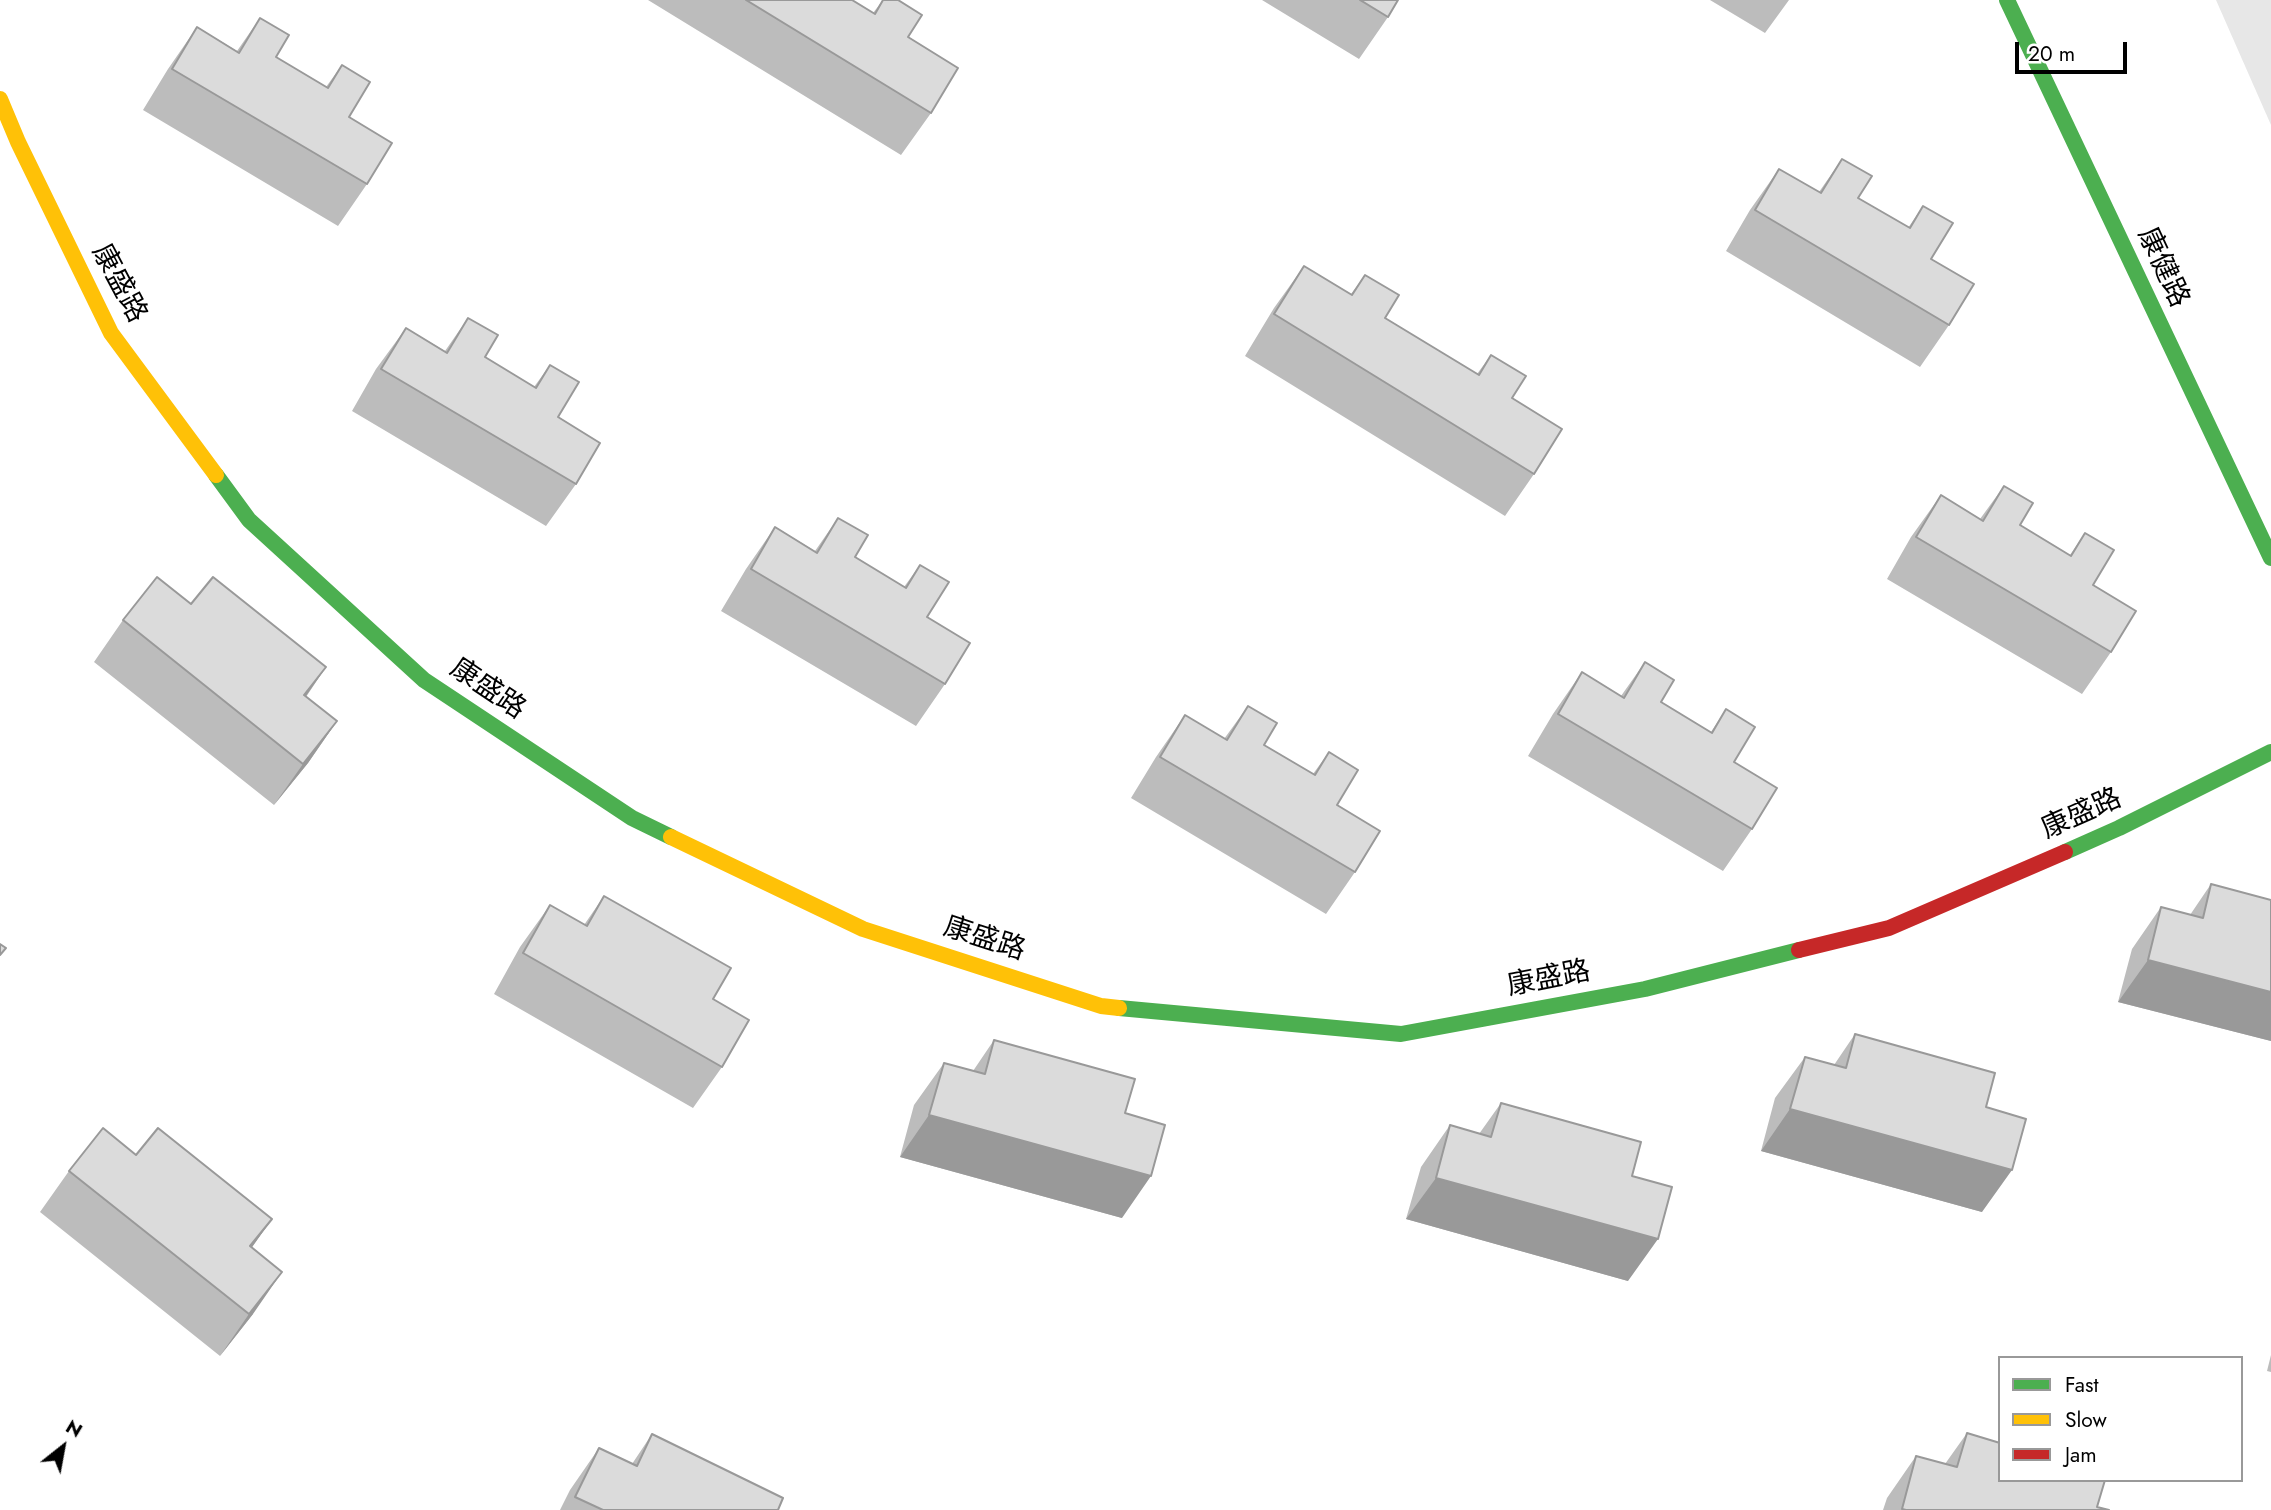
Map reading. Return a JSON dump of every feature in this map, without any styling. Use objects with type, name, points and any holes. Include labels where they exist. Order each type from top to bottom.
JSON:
[{"type":"street","name":"康健路","points":[[2007,0],[2271,558]]},
{"type":"street","name":"康盛路","points":[[0,99],[18,142],[105,321],[127,355],[249,520],[424,680],[632,818],[863,929],[1101,1006],[1401,1034],[1645,989],[1889,928],[2119,828],[2271,752]]},
{"type":"shaded area","points":[[2216,0],[2271,0],[2271,125]]},
{"type":"building","points":[[746,0],[852,0],[875,14],[883,0],[898,0],[922,15],[908,37],[958,68],[931,113]]},
{"type":"building","points":[[1360,0],[1398,0],[1388,17]]},
{"type":"building","points":[[260,18],[289,35],[276,57],[328,88],[342,65],[370,82],[349,117],[392,143],[367,184],[172,69],[197,27],[239,53]]},
{"type":"building","points":[[1842,159],[1872,176],[1858,198],[1910,228],[1923,206],[1953,223],[1931,259],[1974,284],[1949,325],[1755,210],[1779,169],[1821,193]]},
{"type":"building","points":[[1304,266],[1352,295],[1365,275],[1399,295],[1385,318],[1479,375],[1491,355],[1526,376],[1512,398],[1562,429],[1534,474],[1274,314]]},
{"type":"building","points":[[468,318],[498,335],[485,357],[536,388],[550,365],[579,382],[558,417],[600,443],[576,484],[381,369],[406,328],[447,353]]},
{"type":"building","points":[[2004,486],[2033,503],[2020,525],[2071,556],[2085,533],[2114,550],[2093,585],[2136,611],[2111,652],[1916,537],[1941,495],[1983,521]]},
{"type":"building","points":[[838,518],[868,535],[855,557],[906,588],[920,565],[949,582],[927,617],[970,643],[945,684],[751,569],[775,527],[817,553]]},
{"type":"building","points":[[157,577],[191,604],[213,577],[326,667],[304,695],[337,721],[303,764],[123,620]]},
{"type":"building","points":[[1645,662],[1674,680],[1661,702],[1712,733],[1726,709],[1755,727],[1734,762],[1777,788],[1752,829],[1558,714],[1582,672],[1624,698]]},
{"type":"building","points":[[1248,706],[1277,723],[1264,745],[1315,775],[1329,752],[1358,770],[1337,805],[1380,831],[1355,872],[1160,757],[1185,715],[1227,740]]},
{"type":"building","points":[[2211,884],[2271,900],[2271,992],[2148,960],[2161,907],[2203,918]]},
{"type":"building","points":[[604,896],[731,968],[713,999],[749,1020],[722,1067],[523,953],[550,905],[587,926]]},
{"type":"building","points":[[0,944],[6,948],[0,955]]},
{"type":"building","points":[[1855,1034],[1995,1073],[1986,1107],[2026,1119],[2012,1170],[1790,1109],[1805,1057],[1846,1068]]},
{"type":"building","points":[[994,1040],[1135,1079],[1125,1113],[1165,1125],[1151,1176],[929,1115],[944,1063],[985,1074]]},
{"type":"building","points":[[1501,1103],[1641,1142],[1632,1176],[1672,1187],[1658,1239],[1436,1178],[1450,1125],[1491,1137]]},
{"type":"building","points":[[103,1128],[136,1155],[158,1128],[272,1219],[250,1246],[282,1272],[249,1314],[69,1171]]},
{"type":"building","points":[[1967,1433],[1998,1442],[1998,1482],[2104,1482],[2097,1507],[2109,1510],[1902,1509],[1916,1456],[1957,1467]]},
{"type":"building","points":[[652,1434],[783,1498],[778,1510],[603,1510],[575,1497],[599,1448],[637,1466]]},
{"type":"traffic: fast","points":[[2007,0],[2271,558]]},
{"type":"traffic: fast","points":[[216,475],[249,520],[424,680],[632,818],[671,837]]},
{"type":"traffic: fast","points":[[2065,852],[2271,752]]},
{"type":"traffic: fast","points":[[1119,1008],[1401,1034],[1645,989],[1799,950]]},
{"type":"traffic: slow","points":[[0,99],[18,142],[111,333],[216,475]]},
{"type":"traffic: slow","points":[[671,837],[863,929],[1101,1006],[1119,1008]]},
{"type":"traffic: jam","points":[[1799,950],[1889,928],[2065,852]]}]
